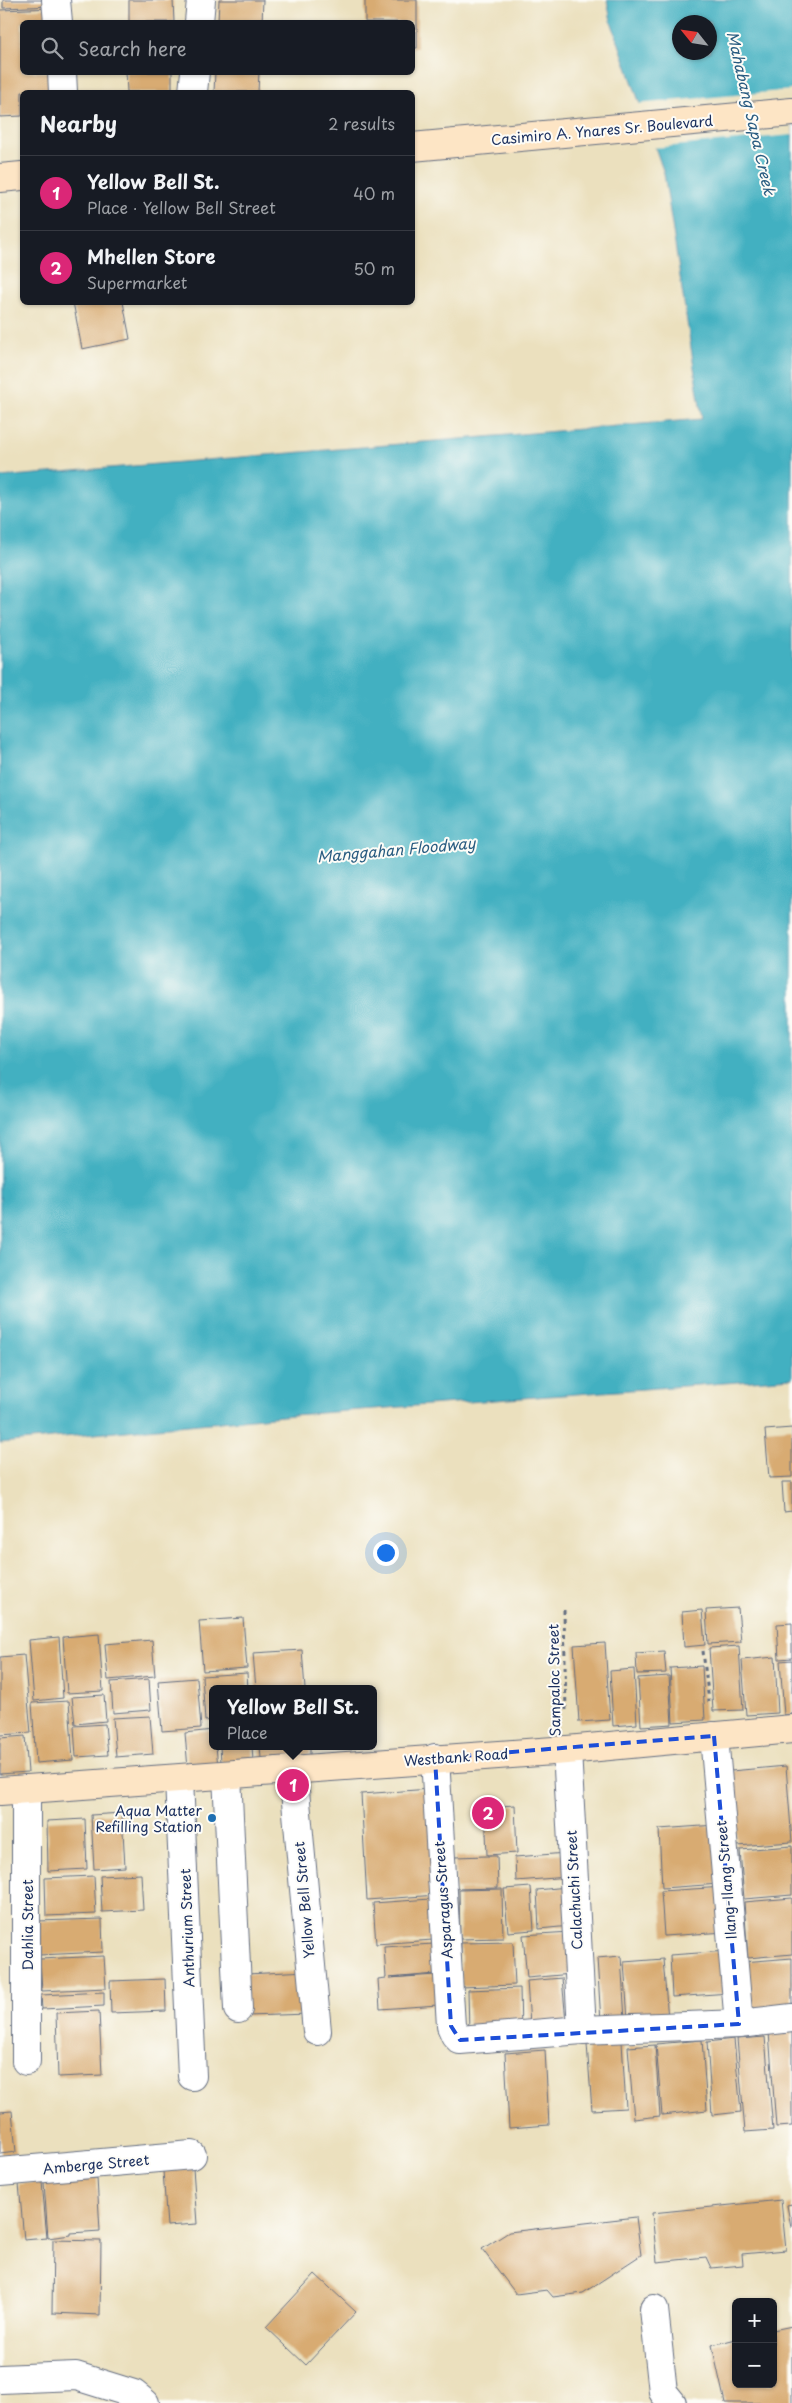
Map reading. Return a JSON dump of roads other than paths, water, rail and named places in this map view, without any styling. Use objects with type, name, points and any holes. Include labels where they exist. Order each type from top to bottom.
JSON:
[{"type":"street","points":[[56,0],[58,20]]},
{"type":"street","points":[[199,20],[201,0]]},
{"type":"street","points":[[62,75],[63,90]]},
{"type":"street","points":[[194,90],[195,75]]},
{"type":"street","name":"Casimiro A. Ynares Sr. Boulevard","points":[[415,147],[792,112]]},
{"type":"street","points":[[0,178],[20,176]]},
{"type":"street","name":"Westbank Road","points":[[13,1790],[179,1779],[435,1758],[567,1750],[792,1729]]},
{"type":"street","name":"Ilang-Ilang Street","points":[[714,1736],[739,2024]]},
{"type":"street","name":"Calachuchi Street","points":[[567,1750],[582,2030]]},
{"type":"street","name":"Asparagus Street","points":[[435,1758],[451,2026],[455,2035],[460,2040],[582,2030]]},
{"type":"street","name":"Yellow Bell Street","points":[[293,1770],[317,2031]]},
{"type":"street","points":[[227,1775],[238,2008]]},
{"type":"street","name":"Anthurium Street","points":[[179,1779],[192,2076]]},
{"type":"street","name":"Dahlia Street","points":[[13,1790],[26,2062]]},
{"type":"street","points":[[582,2030],[739,2024],[792,2018]]},
{"type":"street","name":"Amberge Street","points":[[0,2172],[192,2155]]},
{"type":"street","points":[[654,2309],[663,2392],[672,2403]]},
{"type":"street","points":[[0,2379],[76,2376],[134,2394],[145,2403]]},
{"type":"water","points":[[607,0],[792,0],[792,1378],[293,1415],[0,1443],[0,477],[702,419],[664,173],[611,21]]},
{"type":"place","name":"Yellow Bell St.","points":[[293,1785]]},
{"type":"place","name":"Mhellen Store","points":[[488,1813]]},
{"type":"place","name":"Aqua Matter Refilling Station","points":[[212,1818]]},
{"type":"water label","name":"Mahabang Sapa Creek","points":[[752,113]]},
{"type":"water label","name":"Manggahan Floodway","points":[[396,849]]}]
